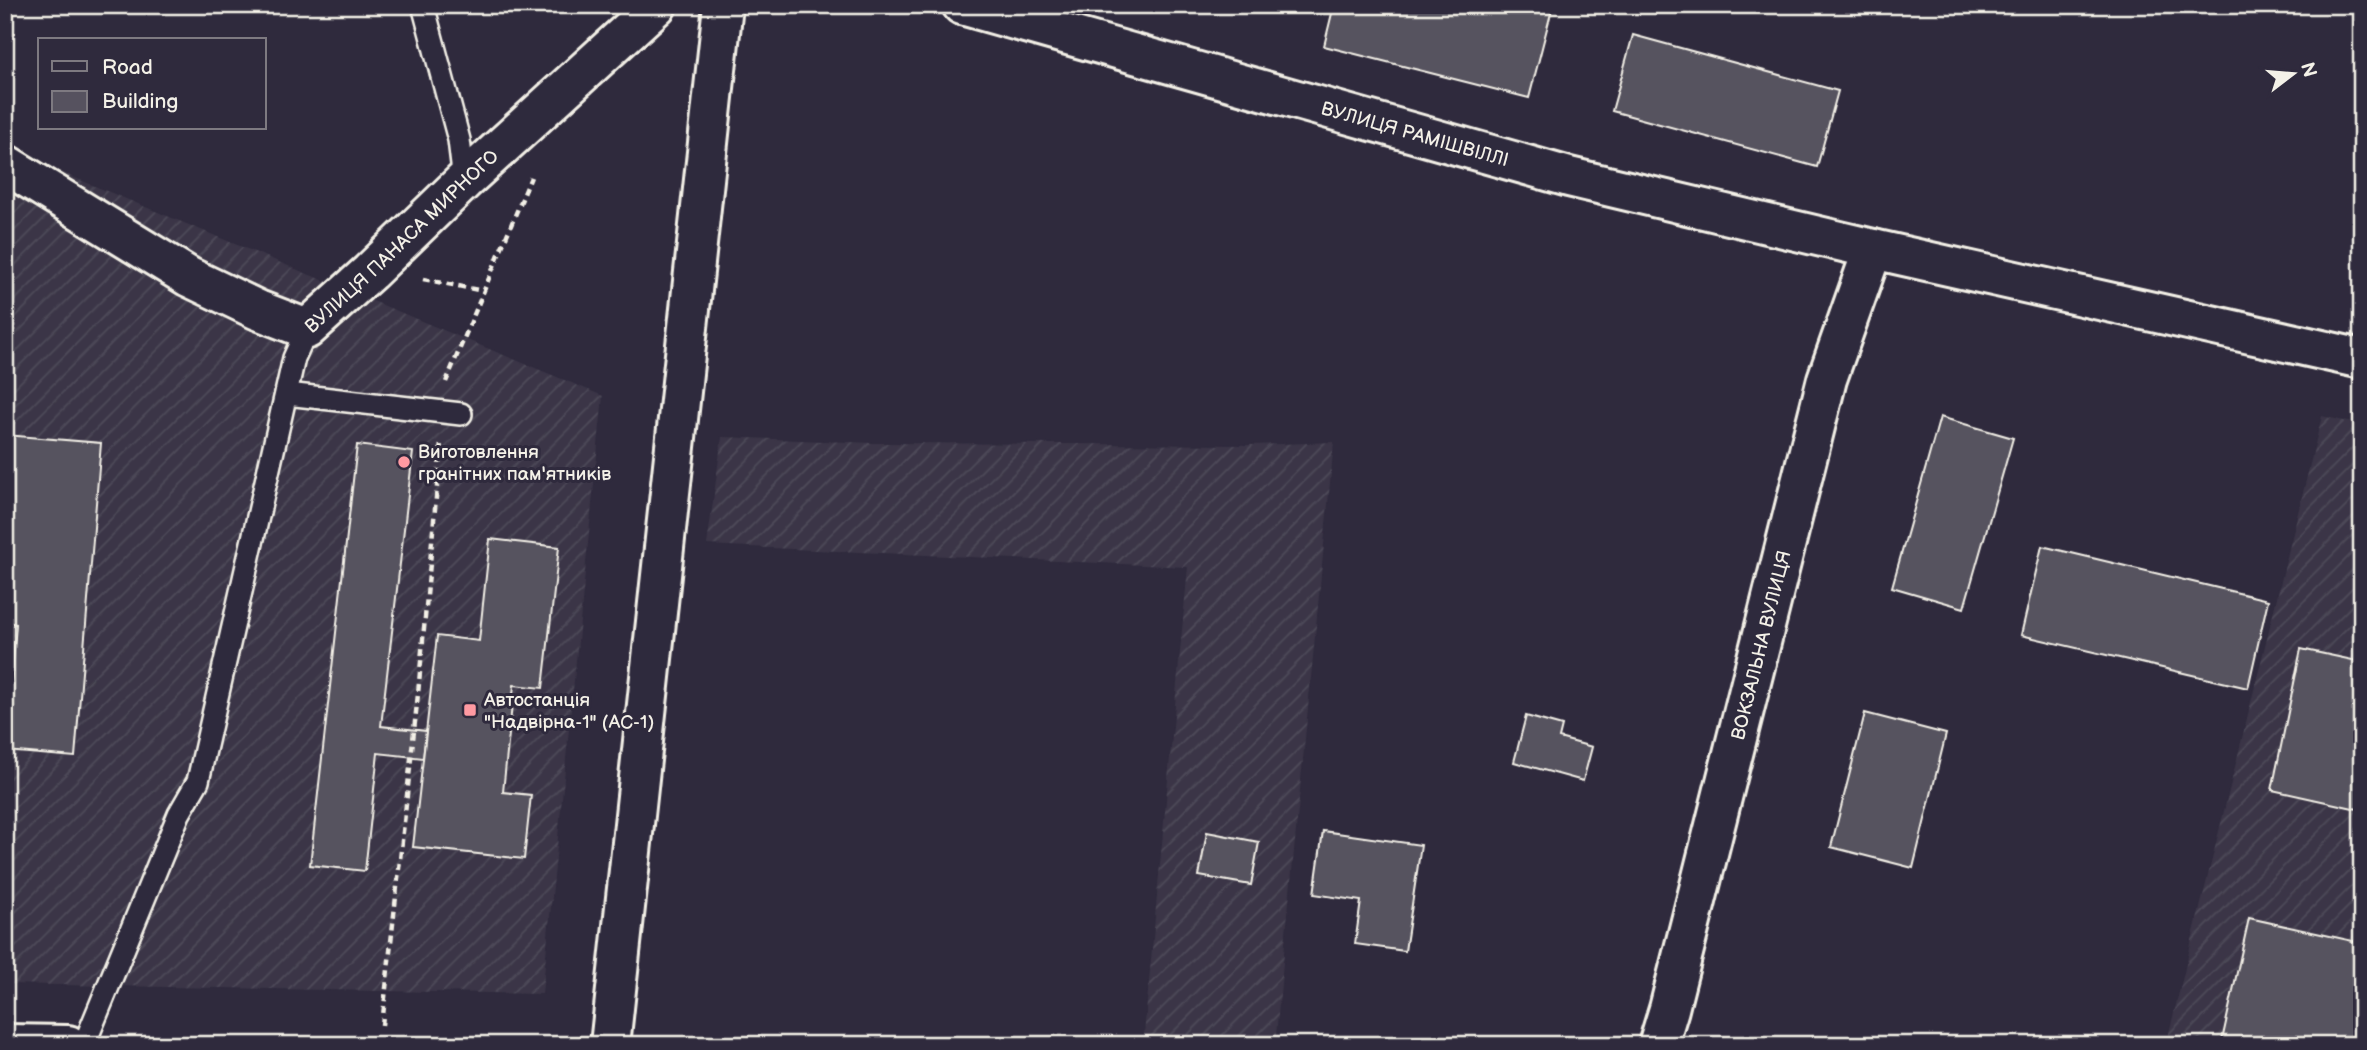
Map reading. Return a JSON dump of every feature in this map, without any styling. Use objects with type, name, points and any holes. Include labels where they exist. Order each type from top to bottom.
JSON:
[{"type":"street","name":"ВУЛИЦЯ ПАНАСА МИРНОГО","points":[[5,164],[189,277],[258,310],[307,329],[657,5]]},
{"type":"street","points":[[610,1045],[723,5]]},
{"type":"street","name":"ВУЛИЦЯ РАМІШВІЛЛІ","points":[[962,5],[1569,177],[1873,249],[2362,359]]},
{"type":"street","name":"ВОКЗАЛЬНА ВУЛИЦЯ","points":[[1658,1045],[1827,379],[1873,249]]},
{"type":"street","points":[[5,1044],[68,1045]]},
{"type":"lane","points":[[423,5],[459,140],[464,181]]},
{"type":"lane","points":[[84,1045],[179,814],[198,781],[294,358],[307,329]]},
{"type":"lane","points":[[287,394],[452,413]]},
{"type":"path","points":[[382,1025],[452,413],[446,381],[531,176]]},
{"type":"path","points":[[418,278],[483,291]]},
{"type":"shaded area","points":[[5,149],[603,396],[542,994],[5,984]]},
{"type":"shaded area","points":[[2322,416],[2362,425],[2362,1045],[2166,1045]]},
{"type":"shaded area","points":[[722,437],[873,443],[1252,445],[1334,442],[1275,1045],[1143,1045],[1188,567],[707,545]]},
{"type":"building","points":[[1334,5],[1537,5],[1552,9],[1529,98],[1324,46]]},
{"type":"building","points":[[1633,35],[1838,91],[1817,167],[1612,111]]},
{"type":"building","points":[[1940,417],[2013,438],[1964,608],[1892,587]]},
{"type":"building","points":[[5,435],[101,443],[75,757],[6,751],[16,624],[5,623]]},
{"type":"building","points":[[357,445],[413,452],[381,726],[426,731],[423,758],[378,753],[365,871],[310,865]]},
{"type":"building","name":"Автостанція \"Надвірна-1\" (АС-1)","points":[[490,539],[559,547],[543,688],[514,685],[503,792],[531,795],[524,859],[413,847],[437,636],[479,641]]},
{"type":"building","points":[[2042,546],[2268,600],[2248,688],[2021,635]]},
{"type":"building","points":[[2301,649],[2362,662],[2362,810],[2272,790]]},
{"type":"building","points":[[1865,713],[1946,734],[1913,868],[1831,847]]},
{"type":"building","points":[[1526,716],[1562,726],[1559,738],[1592,747],[1583,781],[1514,762]]},
{"type":"building","points":[[1323,831],[1421,845],[1405,951],[1355,944],[1361,901],[1314,894]]},
{"type":"building","points":[[1207,832],[1259,842],[1251,885],[1199,876]]},
{"type":"building","points":[[2249,918],[2362,943],[2362,1045],[2221,1045]]},
{"type":"place","name":"Виготовлення гранітних пам'ятників","points":[[404,462]]},
{"type":"place","name":"Автостанція \"Надвірна-1\" (АС-1)","points":[[470,710]]}]
